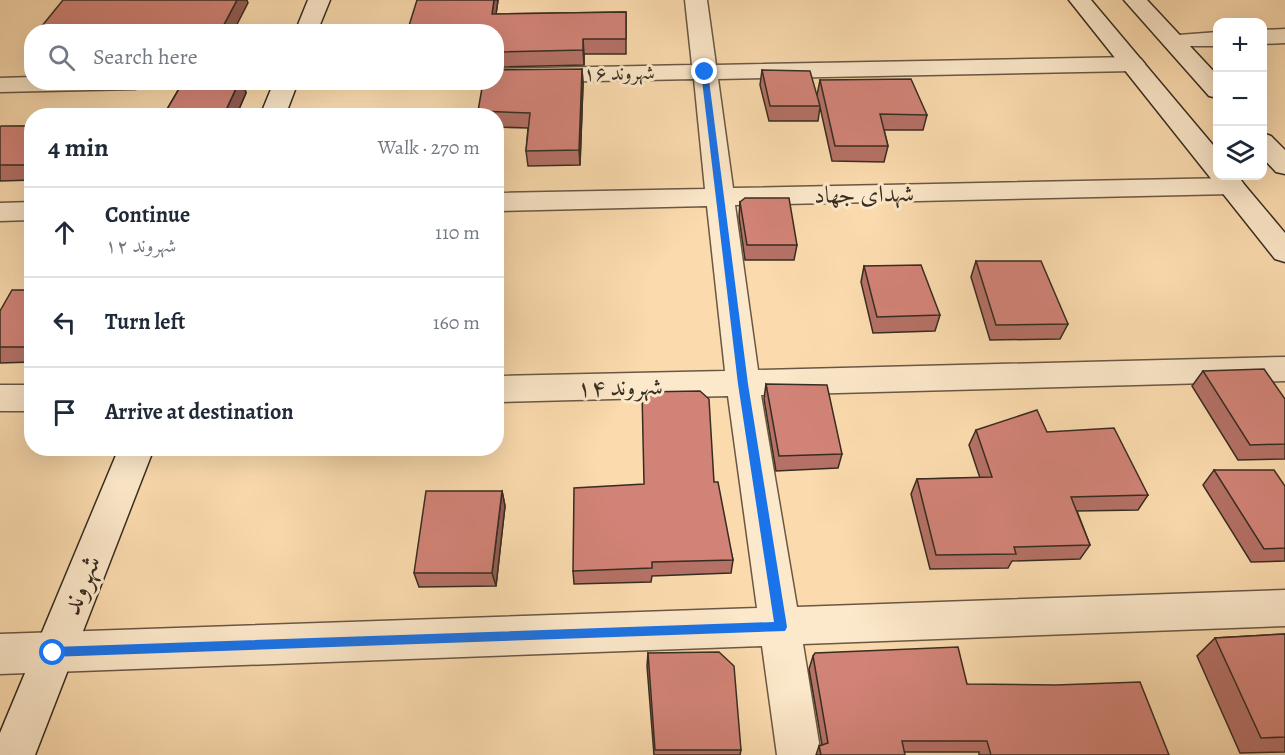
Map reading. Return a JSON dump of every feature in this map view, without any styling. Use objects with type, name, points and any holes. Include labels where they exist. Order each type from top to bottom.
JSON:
[{"type":"street","points":[[309,24],[319,0]]},
{"type":"street","points":[[696,0],[743,384],[799,755]]},
{"type":"street","points":[[1080,0],[1213,163]]},
{"type":"street","points":[[1136,0],[1213,85]]},
{"type":"street","points":[[1267,37],[1285,36]]},
{"type":"street","points":[[1173,41],[1213,39]]},
{"type":"street","name":"شهروند ۱۶","points":[[504,76],[1133,64]]},
{"type":"street","points":[[0,86],[24,85]]},
{"type":"street","points":[[275,108],[282,90]]},
{"type":"street","points":[[1267,146],[1285,166]]},
{"type":"street","name":"شهدای جهاد","points":[[504,202],[721,197],[1213,177]]},
{"type":"street","points":[[1226,180],[1285,252]]},
{"type":"street","points":[[0,212],[24,211]]},
{"type":"street","name":"شهروند ۱۴","points":[[504,389],[1285,369]]},
{"type":"street","points":[[0,398],[24,398]]},
{"type":"street","name":"شهروند","points":[[13,755],[133,456]]},
{"type":"street","points":[[0,654],[1285,609]]},
{"type":"building","points":[[63,0],[237,0],[224,24],[44,24]]},
{"type":"building","points":[[417,0],[494,0],[492,14],[626,12],[626,39],[583,39],[583,50],[504,52],[504,24],[410,24]]},
{"type":"building","points":[[582,69],[579,150],[526,151],[530,113],[504,112],[504,108],[479,108],[482,90],[504,90],[504,70]]},
{"type":"building","points":[[762,70],[810,71],[820,106],[770,106]]},
{"type":"building","points":[[911,79],[927,115],[880,114],[888,146],[835,146],[820,80]]},
{"type":"building","points":[[178,90],[235,90],[227,108],[168,108]]},
{"type":"building","points":[[24,126],[24,165],[0,165],[0,127]]},
{"type":"building","points":[[745,198],[789,198],[797,245],[747,245],[740,202]]},
{"type":"building","points":[[976,261],[1041,261],[1068,324],[996,325]]},
{"type":"building","points":[[921,265],[940,315],[877,317],[864,266]]},
{"type":"building","points":[[12,290],[24,290],[24,347],[0,347],[0,311]]},
{"type":"building","points":[[1264,369],[1285,399],[1285,444],[1250,445],[1203,371]]},
{"type":"building","points":[[766,384],[827,385],[842,454],[779,456]]},
{"type":"building","points":[[700,391],[709,399],[714,482],[718,482],[733,560],[652,562],[652,568],[573,571],[574,488],[644,484],[642,392]]},
{"type":"building","points":[[1037,410],[1047,432],[1114,428],[1148,495],[1071,497],[1090,545],[1014,547],[1016,554],[936,555],[917,479],[992,477],[976,430]]},
{"type":"building","points":[[1214,470],[1274,470],[1285,486],[1285,548],[1264,549]]},
{"type":"building","points":[[426,491],[502,491],[492,573],[414,573]]},
{"type":"building","points":[[1285,634],[1285,737],[1261,738],[1215,638]]},
{"type":"building","points":[[958,647],[967,684],[1056,685],[1140,682],[1169,755],[991,755],[987,741],[902,741],[905,755],[821,755],[819,746],[828,743],[813,656],[815,653]]},
{"type":"building","points":[[719,652],[734,666],[741,750],[655,750],[648,653]]},
{"type":"route","points":[[53,653],[781,627],[743,384],[705,72]]}]
